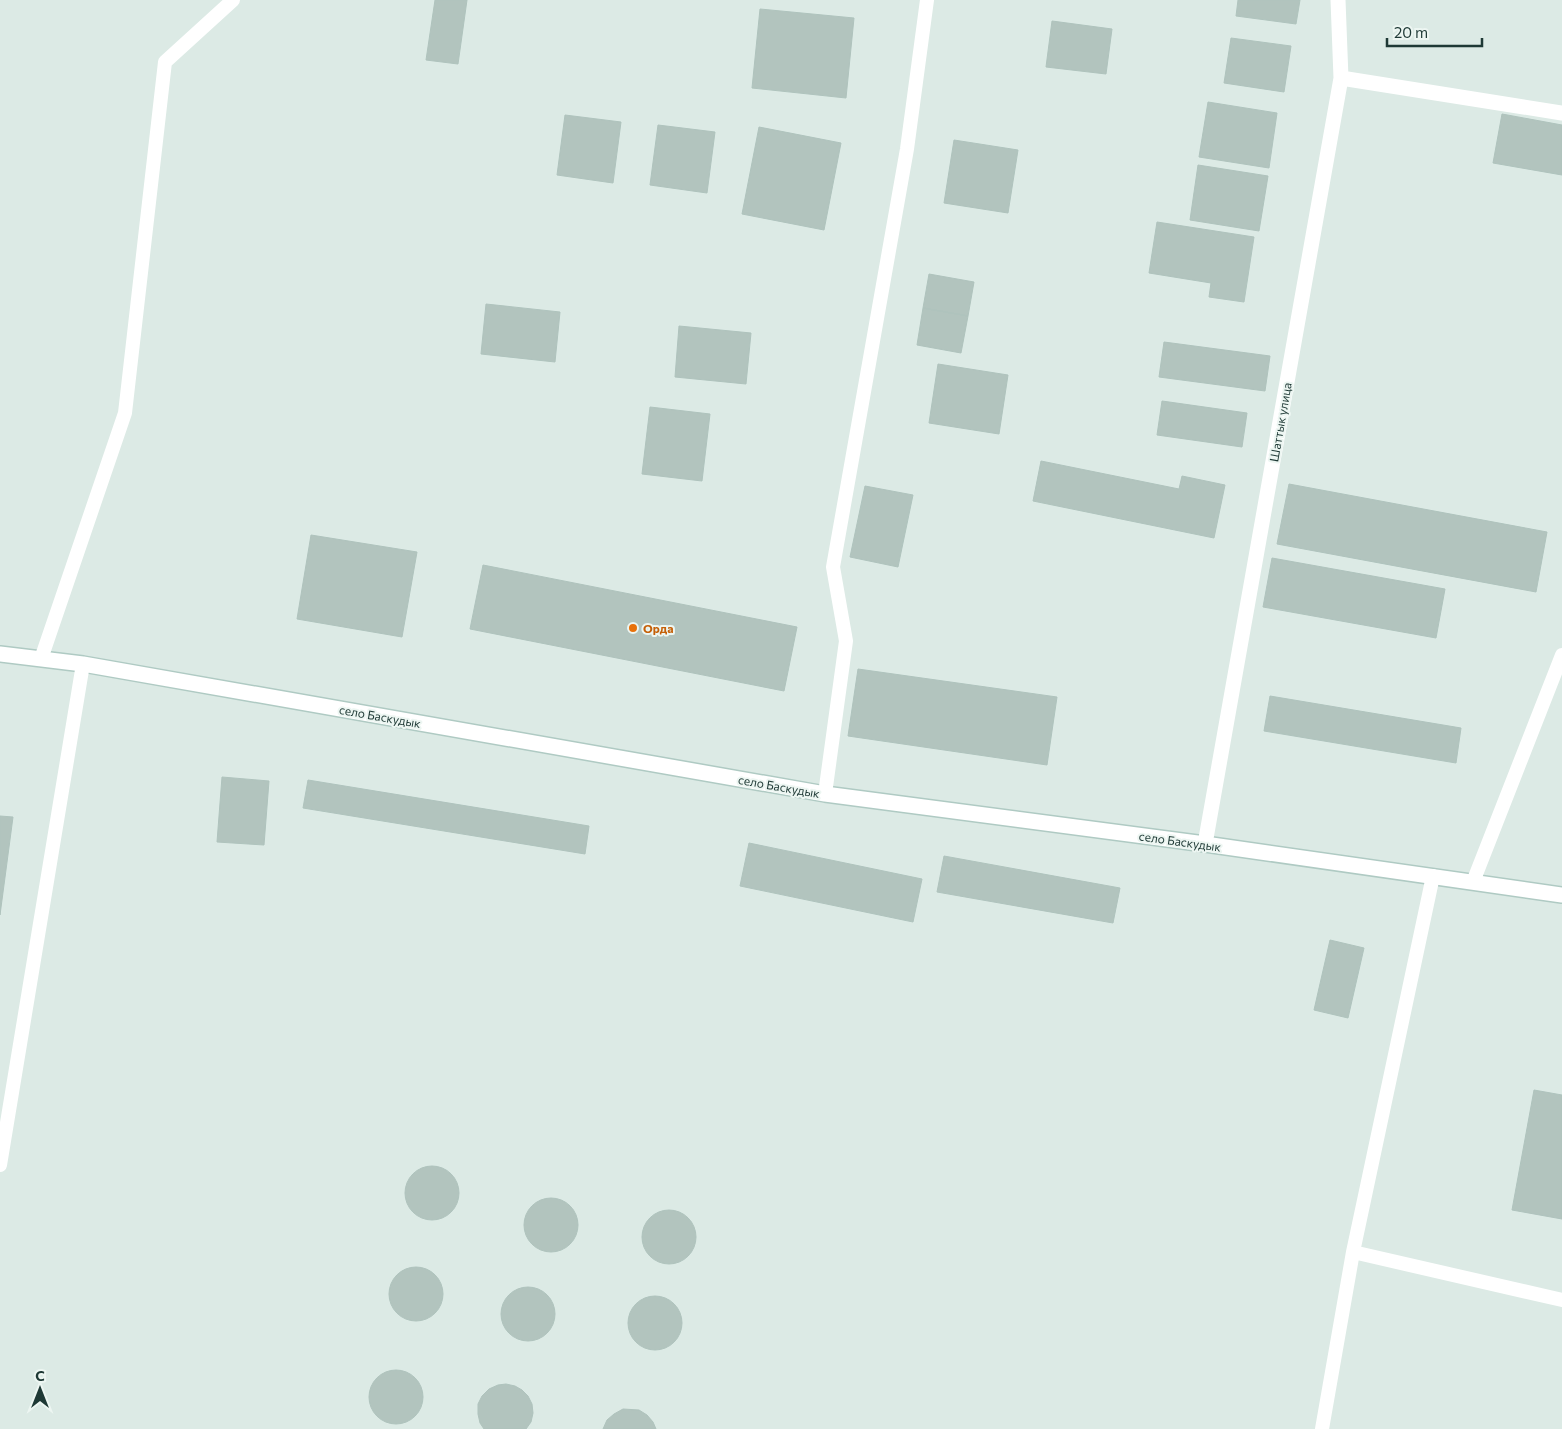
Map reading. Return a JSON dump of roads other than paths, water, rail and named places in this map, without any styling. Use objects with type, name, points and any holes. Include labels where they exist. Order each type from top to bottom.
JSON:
[{"type":"street","name":"Шаттык улица","points":[[1205,844],[1341,78],[1338,0]]},
{"type":"street","points":[[1341,78],[1562,113]]},
{"type":"street","name":"село Баскудык","points":[[0,654],[83,664],[825,794],[1205,844],[1562,895]]},
{"type":"lane","points":[[42,659],[125,412],[165,62],[233,0]]},
{"type":"lane","points":[[825,794],[846,641],[833,567],[907,149],[927,0]]},
{"type":"lane","points":[[1473,882],[1562,655]]},
{"type":"lane","points":[[0,1165],[83,664]]},
{"type":"lane","points":[[1322,1429],[1353,1252],[1433,876]]},
{"type":"lane","points":[[1353,1252],[1562,1300]]},
{"type":"place","name":"Орда","points":[[633,628]]}]
